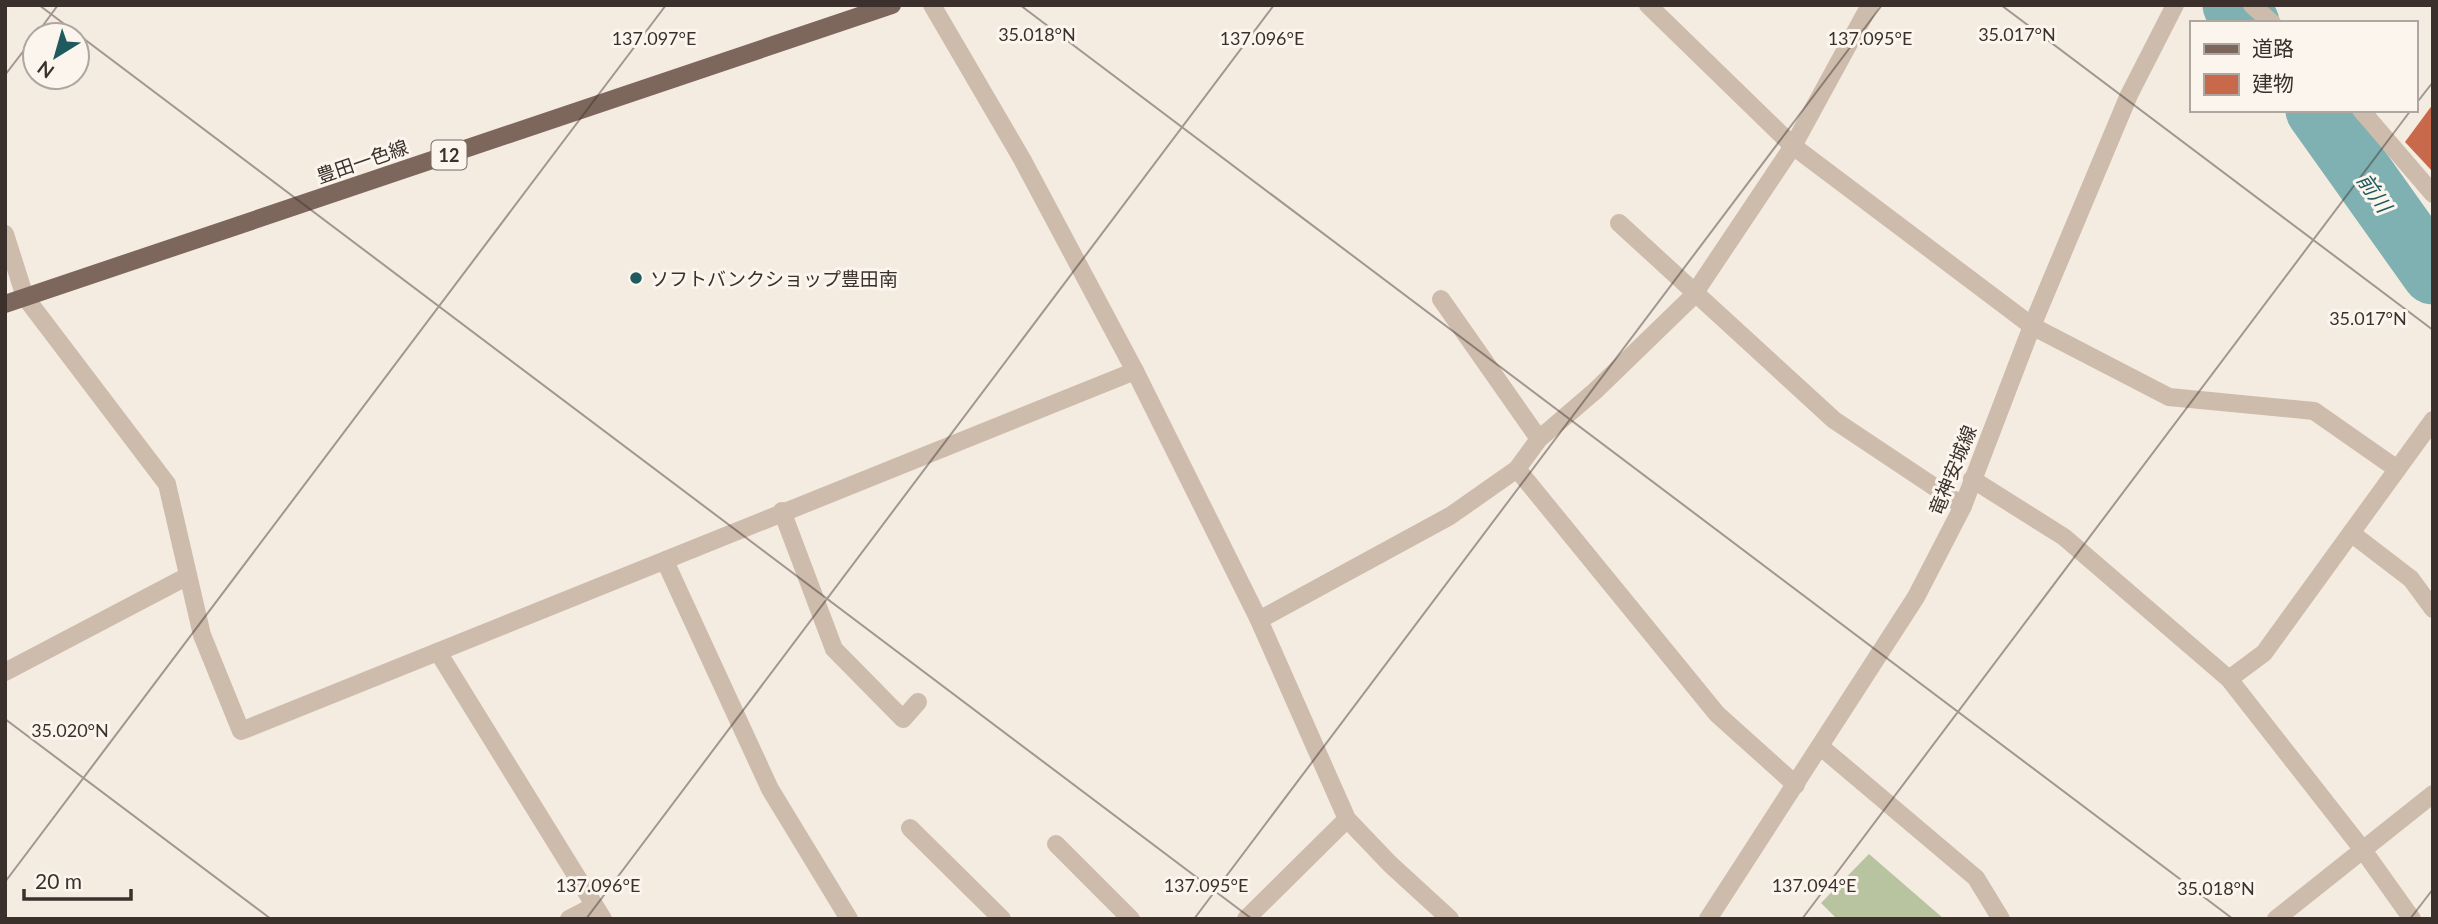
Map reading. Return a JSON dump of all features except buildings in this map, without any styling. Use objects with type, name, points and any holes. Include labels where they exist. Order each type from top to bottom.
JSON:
[{"type":"main road","name":"豊田一色線","points":[[5,304],[892,5]]},
{"type":"street","points":[[932,5],[1022,159],[1135,371],[1259,620],[1347,818],[1450,919]]},
{"type":"street","points":[[1648,5],[1793,146],[2032,326],[2169,397],[2314,411],[2397,469]]},
{"type":"street","points":[[1259,620],[1450,516],[1517,469],[1539,439],[1595,391],[1696,292],[1793,146],[1870,5]]},
{"type":"street","name":"竜神安城線","points":[[1709,919],[1916,597],[1963,506],[2032,326],[2129,95],[2175,5]]},
{"type":"street","points":[[2252,5],[2270,21]]},
{"type":"street","points":[[2363,112],[2433,194]]},
{"type":"street","points":[[1619,223],[1834,420],[1963,506]]},
{"type":"street","points":[[5,234],[26,297],[167,484],[186,577],[202,635],[241,731],[1135,371]]},
{"type":"street","points":[[1441,299],[1539,439]]},
{"type":"street","points":[[2229,679],[2264,653],[2433,420]]},
{"type":"street","points":[[1517,469],[1717,714],[1796,785]]},
{"type":"street","points":[[1972,479],[2064,537],[2229,679],[2363,850],[2412,919]]},
{"type":"street","points":[[782,511],[834,649],[904,719],[919,702]]},
{"type":"street","points":[[2351,533],[2411,579],[2433,609]]},
{"type":"street","points":[[666,561],[770,789],[849,919]]},
{"type":"street","points":[[5,672],[186,577]]},
{"type":"street","points":[[438,652],[598,912],[569,919]]},
{"type":"street","points":[[1821,747],[1976,878],[2001,919]]},
{"type":"street","points":[[2276,919],[2433,794]]},
{"type":"street","points":[[1246,919],[1347,818]]},
{"type":"street","points":[[910,828],[1002,919]]},
{"type":"street","points":[[1056,844],[1131,919]]},
{"type":"green space","points":[[1869,854],[1944,919],[1837,919],[1821,903]]},
{"type":"waterway","name":"前川","points":[[2234,5],[2246,21]]},
{"type":"waterway","name":"前川","points":[[2318,112],[2433,273]]},
{"type":"place","name":"ソフトバンクショップ豊田南","points":[[636,278]]}]
